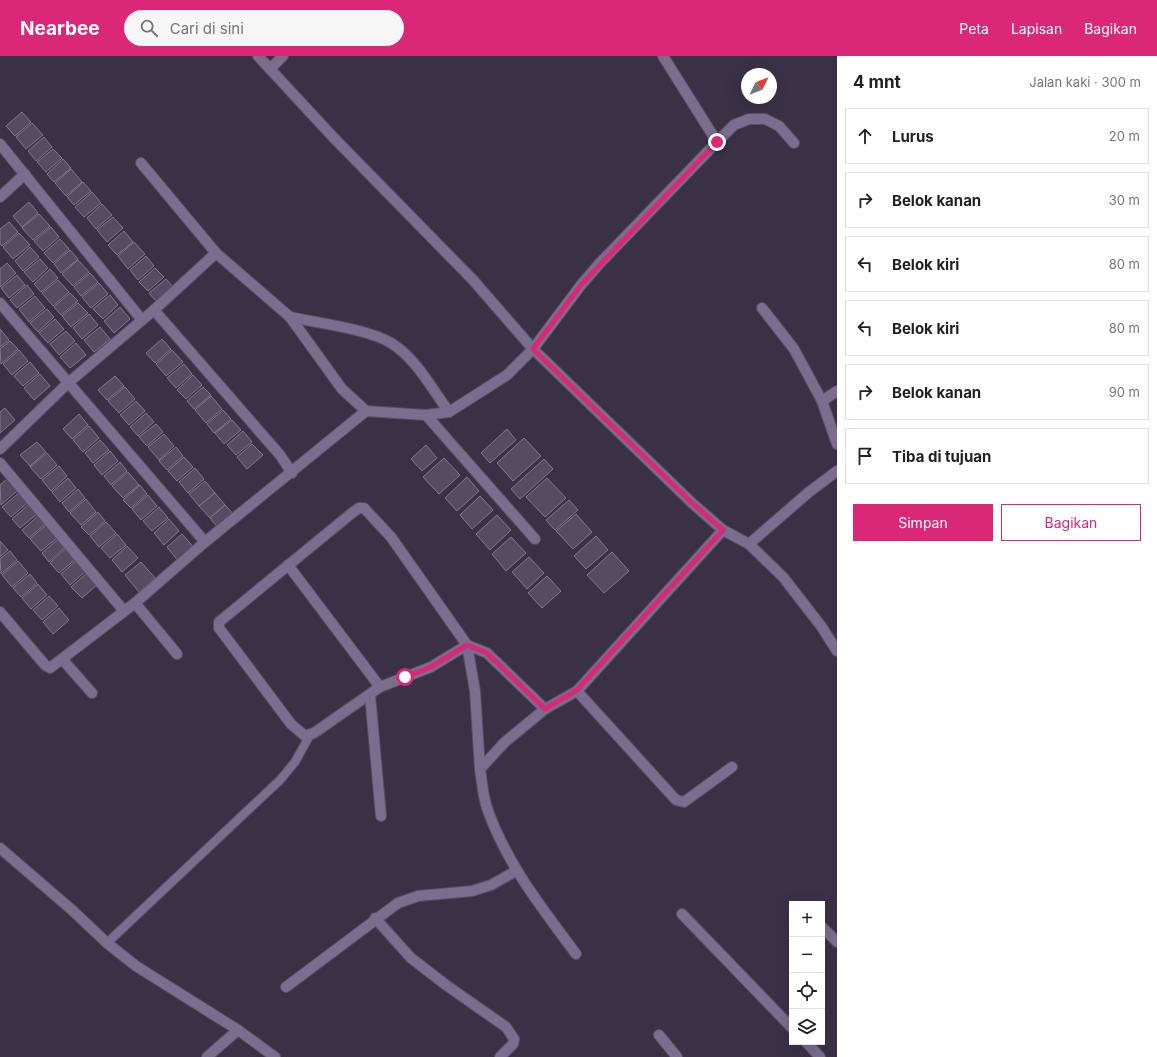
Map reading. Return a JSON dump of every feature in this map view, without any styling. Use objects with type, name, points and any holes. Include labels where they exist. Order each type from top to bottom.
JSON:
[{"type":"street","points":[[258,56],[333,137],[473,280],[533,349],[692,503],[723,530],[749,544],[783,577],[821,626],[837,652]]},
{"type":"street","points":[[270,69],[283,56]]},
{"type":"street","points":[[663,56],[717,142]]},
{"type":"street","points":[[141,163],[216,253],[290,317],[342,389],[366,412],[426,415],[449,412],[507,375],[533,349],[581,285],[734,125],[749,119],[765,119],[779,126],[794,143]]},
{"type":"street","points":[[0,144],[142,320]]},
{"type":"street","points":[[0,197],[25,174]]},
{"type":"street","points":[[0,450],[68,382],[154,310],[216,253]]},
{"type":"street","points":[[0,303],[205,542]]},
{"type":"street","points":[[762,308],[794,349],[822,401],[837,444]]},
{"type":"street","points":[[154,310],[280,455],[292,473]]},
{"type":"street","points":[[290,317],[377,336],[392,343],[410,360],[449,412]]},
{"type":"street","points":[[822,401],[837,391]]},
{"type":"street","points":[[0,612],[45,665],[50,668],[135,603],[205,542],[366,412]]},
{"type":"street","points":[[426,415],[535,539]]},
{"type":"street","points":[[0,463],[124,611]]},
{"type":"street","points":[[749,544],[809,492],[837,471]]},
{"type":"street","points":[[467,645],[431,667],[380,687],[310,735],[305,736],[291,724],[218,626],[219,621],[352,513],[359,508],[364,508],[391,537],[467,645],[475,691],[480,769],[486,807],[502,844],[516,871],[576,954]]},
{"type":"street","points":[[480,769],[505,742],[545,709],[577,690],[723,530]]},
{"type":"street","points":[[288,565],[380,687]]},
{"type":"street","points":[[135,603],[177,654]]},
{"type":"street","points":[[467,645],[487,653],[545,709]]},
{"type":"street","points":[[62,659],[92,693]]},
{"type":"street","points":[[577,690],[676,800],[684,802],[732,767]]},
{"type":"street","points":[[370,695],[380,816]]},
{"type":"street","points":[[0,848],[72,910],[107,943],[157,980],[238,1030],[275,1057]]},
{"type":"street","points":[[286,987],[375,918],[398,903],[418,896],[472,891],[491,885],[516,871]]},
{"type":"street","points":[[682,914],[789,1025]]},
{"type":"street","points":[[375,918],[411,958],[446,985],[506,1027],[514,1039],[513,1044],[500,1057]]},
{"type":"street","points":[[825,930],[837,942]]},
{"type":"street","points":[[207,1057],[238,1030]]},
{"type":"street","points":[[659,1035],[677,1057]]},
{"type":"street","points":[[809,1045],[820,1057]]},
{"type":"lane","points":[[107,943],[280,780],[295,762],[310,735]]},
{"type":"building","points":[[22,112],[31,122],[15,136],[6,126]]},
{"type":"building","points":[[32,123],[43,135],[26,149],[16,137]]},
{"type":"building","points":[[44,137],[52,147],[36,161],[28,151]]},
{"type":"building","points":[[53,149],[62,158],[46,172],[37,162]]},
{"type":"building","points":[[63,159],[71,168],[54,182],[47,174]]},
{"type":"building","points":[[71,169],[82,182],[66,196],[55,183]]},
{"type":"building","points":[[83,182],[91,191],[74,205],[67,197]]},
{"type":"building","points":[[92,192],[101,203],[84,217],[75,207]]},
{"type":"building","points":[[29,202],[38,213],[22,227],[13,216]]},
{"type":"building","points":[[102,204],[112,215],[96,229],[87,218]]},
{"type":"building","points":[[39,214],[50,226],[33,240],[22,228]]},
{"type":"building","points":[[113,217],[123,228],[107,242],[97,230]]},
{"type":"building","points":[[9,222],[18,232],[2,246],[0,244],[0,229]]},
{"type":"building","points":[[51,227],[59,237],[43,251],[34,241]]},
{"type":"building","points":[[124,231],[133,242],[117,255],[108,245]]},
{"type":"building","points":[[19,233],[30,245],[13,259],[3,247]]},
{"type":"building","points":[[60,239],[69,249],[53,263],[44,253]]},
{"type":"building","points":[[134,242],[145,254],[128,269],[118,256]]},
{"type":"building","points":[[30,247],[39,257],[23,271],[15,261]]},
{"type":"building","points":[[70,250],[78,259],[61,273],[54,264]]},
{"type":"building","points":[[146,256],[154,266],[138,280],[130,270]]},
{"type":"building","points":[[40,259],[48,268],[33,282],[24,272]]},
{"type":"building","points":[[78,260],[89,272],[73,286],[62,274]]},
{"type":"building","points":[[7,263],[16,273],[0,287],[0,269]]},
{"type":"building","points":[[155,268],[164,277],[148,291],[139,282]]},
{"type":"building","points":[[50,269],[58,278],[41,292],[34,284]]},
{"type":"building","points":[[90,273],[98,282],[81,296],[74,287]]},
{"type":"building","points":[[17,275],[25,285],[9,298],[1,288]]},
{"type":"building","points":[[166,279],[173,287],[156,301],[149,293]]},
{"type":"building","points":[[58,280],[69,292],[53,306],[42,293]]},
{"type":"building","points":[[99,283],[108,294],[91,308],[82,297]]},
{"type":"building","points":[[27,285],[34,294],[17,308],[10,300]]},
{"type":"building","points":[[70,293],[78,301],[61,315],[54,307]]},
{"type":"building","points":[[110,295],[118,305],[103,319],[93,309]]},
{"type":"building","points":[[35,296],[45,308],[29,322],[19,309]]},
{"type":"building","points":[[78,303],[88,313],[71,327],[62,316]]},
{"type":"building","points":[[120,307],[130,319],[114,333],[104,321]]},
{"type":"building","points":[[47,309],[54,317],[38,332],[30,323]]},
{"type":"building","points":[[89,314],[98,325],[82,339],[73,328]]},
{"type":"building","points":[[55,319],[64,329],[48,343],[39,333]]},
{"type":"building","points":[[100,327],[110,339],[94,352],[84,340]]},
{"type":"building","points":[[0,329],[9,340],[0,347]]},
{"type":"building","points":[[66,331],[75,341],[59,355],[50,344]]},
{"type":"building","points":[[162,339],[171,349],[155,363],[146,353]]},
{"type":"building","points":[[10,341],[18,349],[1,364],[0,349]]},
{"type":"building","points":[[76,343],[86,355],[70,368],[60,357]]},
{"type":"building","points":[[19,350],[28,361],[12,375],[3,364]]},
{"type":"building","points":[[172,350],[183,362],[166,376],[156,364]]},
{"type":"building","points":[[30,362],[39,373],[23,386],[14,376]]},
{"type":"building","points":[[184,364],[192,374],[176,388],[167,378]]},
{"type":"building","points":[[40,374],[50,386],[34,400],[24,388]]},
{"type":"building","points":[[193,375],[202,385],[186,399],[177,390]]},
{"type":"building","points":[[115,376],[124,386],[107,400],[98,390]]},
{"type":"building","points":[[125,387],[135,399],[119,413],[108,401]]},
{"type":"building","points":[[203,387],[211,395],[194,409],[187,401]]},
{"type":"building","points":[[211,396],[222,409],[206,423],[195,410]]},
{"type":"building","points":[[136,401],[145,411],[129,425],[120,415]]},
{"type":"building","points":[[5,408],[15,420],[0,433],[0,412]]},
{"type":"building","points":[[223,410],[231,419],[214,433],[207,424]]},
{"type":"building","points":[[146,413],[154,422],[138,436],[130,427]]},
{"type":"building","points":[[79,414],[88,425],[72,439],[63,429]]},
{"type":"building","points":[[232,420],[241,430],[224,444],[215,433]]},
{"type":"building","points":[[156,424],[163,432],[147,446],[139,437]]},
{"type":"building","points":[[89,426],[99,438],[83,452],[73,440]]},
{"type":"building","points":[[507,429],[516,440],[490,463],[481,453]]},
{"type":"building","points":[[243,431],[252,442],[236,455],[227,445]]},
{"type":"building","points":[[164,434],[174,446],[159,460],[148,447]]},
{"type":"building","points":[[524,438],[541,456],[513,481],[497,463]]},
{"type":"building","points":[[100,440],[109,450],[93,463],[85,453]]},
{"type":"building","points":[[37,442],[46,452],[30,466],[20,455]]},
{"type":"building","points":[[252,444],[263,455],[247,469],[237,457]]},
{"type":"building","points":[[426,445],[437,458],[422,471],[411,459]]},
{"type":"building","points":[[176,447],[183,456],[167,470],[159,461]]},
{"type":"building","points":[[110,451],[118,461],[102,475],[94,465]]},
{"type":"building","points":[[47,453],[57,465],[41,479],[30,467]]},
{"type":"building","points":[[184,457],[193,467],[177,481],[168,471]]},
{"type":"building","points":[[444,458],[460,475],[439,494],[423,477]]},
{"type":"building","points":[[544,459],[553,469],[520,499],[511,489]]},
{"type":"building","points":[[120,462],[127,471],[111,485],[104,476]]},
{"type":"building","points":[[59,466],[67,476],[51,491],[42,480]]},
{"type":"building","points":[[195,468],[204,479],[188,493],[179,482]]},
{"type":"building","points":[[128,472],[139,485],[123,498],[112,486]]},
{"type":"building","points":[[467,477],[479,491],[457,511],[445,498]]},
{"type":"building","points":[[68,478],[76,488],[60,502],[52,492]]},
{"type":"building","points":[[547,478],[566,498],[545,517],[526,497]]},
{"type":"building","points":[[7,479],[17,491],[1,505],[0,485]]},
{"type":"building","points":[[205,481],[215,493],[199,506],[189,494]]},
{"type":"building","points":[[140,485],[147,494],[131,508],[123,500]]},
{"type":"building","points":[[78,489],[85,498],[69,512],[62,503]]},
{"type":"building","points":[[19,493],[27,503],[11,517],[2,507]]},
{"type":"building","points":[[215,493],[225,505],[210,518],[199,506]]},
{"type":"building","points":[[148,495],[157,506],[141,520],[132,509]]},
{"type":"building","points":[[480,496],[493,510],[472,529],[460,515]]},
{"type":"building","points":[[86,499],[96,512],[81,525],[70,513]]},
{"type":"building","points":[[569,500],[578,510],[555,530],[546,520]]},
{"type":"building","points":[[28,505],[37,514],[20,528],[12,519]]},
{"type":"building","points":[[225,505],[235,516],[220,530],[210,518]]},
{"type":"building","points":[[159,507],[168,518],[152,531],[143,521]]},
{"type":"building","points":[[98,512],[105,521],[89,535],[81,527]]},
{"type":"building","points":[[576,514],[592,532],[573,549],[556,531]]},
{"type":"building","points":[[497,515],[511,530],[490,550],[476,534]]},
{"type":"building","points":[[38,516],[45,524],[29,538],[22,530]]},
{"type":"building","points":[[169,519],[179,531],[164,545],[154,533]]},
{"type":"building","points":[[106,522],[116,533],[99,547],[90,536]]},
{"type":"building","points":[[46,525],[57,538],[41,551],[30,539]]},
{"type":"building","points":[[117,534],[126,545],[110,558],[101,548]]},
{"type":"building","points":[[182,534],[195,549],[179,562],[167,547]]},
{"type":"building","points":[[596,536],[608,550],[586,569],[574,556]]},
{"type":"building","points":[[511,537],[526,553],[506,571],[492,554]]},
{"type":"building","points":[[58,539],[65,547],[49,562],[42,553]]},
{"type":"building","points":[[0,541],[8,550],[0,557]]},
{"type":"building","points":[[127,546],[138,558],[122,572],[112,560]]},
{"type":"building","points":[[66,548],[76,559],[59,573],[50,563]]},
{"type":"building","points":[[10,551],[17,560],[1,574],[0,559]]},
{"type":"building","points":[[612,552],[629,571],[604,593],[587,575]]},
{"type":"building","points":[[529,557],[544,573],[527,589],[512,572]]},
{"type":"building","points":[[77,560],[86,571],[70,585],[61,574]]},
{"type":"building","points":[[18,561],[28,573],[12,587],[2,575]]},
{"type":"building","points":[[141,562],[155,578],[139,592],[125,575]]},
{"type":"building","points":[[87,573],[98,584],[82,598],[71,587]]},
{"type":"building","points":[[30,574],[37,583],[21,597],[13,588]]},
{"type":"building","points":[[547,576],[561,591],[542,608],[528,593]]},
{"type":"building","points":[[38,584],[47,595],[31,609],[22,598]]},
{"type":"building","points":[[49,596],[58,606],[42,620],[33,610]]},
{"type":"building","points":[[59,608],[69,620],[53,634],[43,622]]},
{"type":"route","points":[[405,677],[431,667],[467,645],[487,653],[545,709],[577,690],[723,530],[692,503],[533,349],[581,285],[599,264],[717,142]]}]
